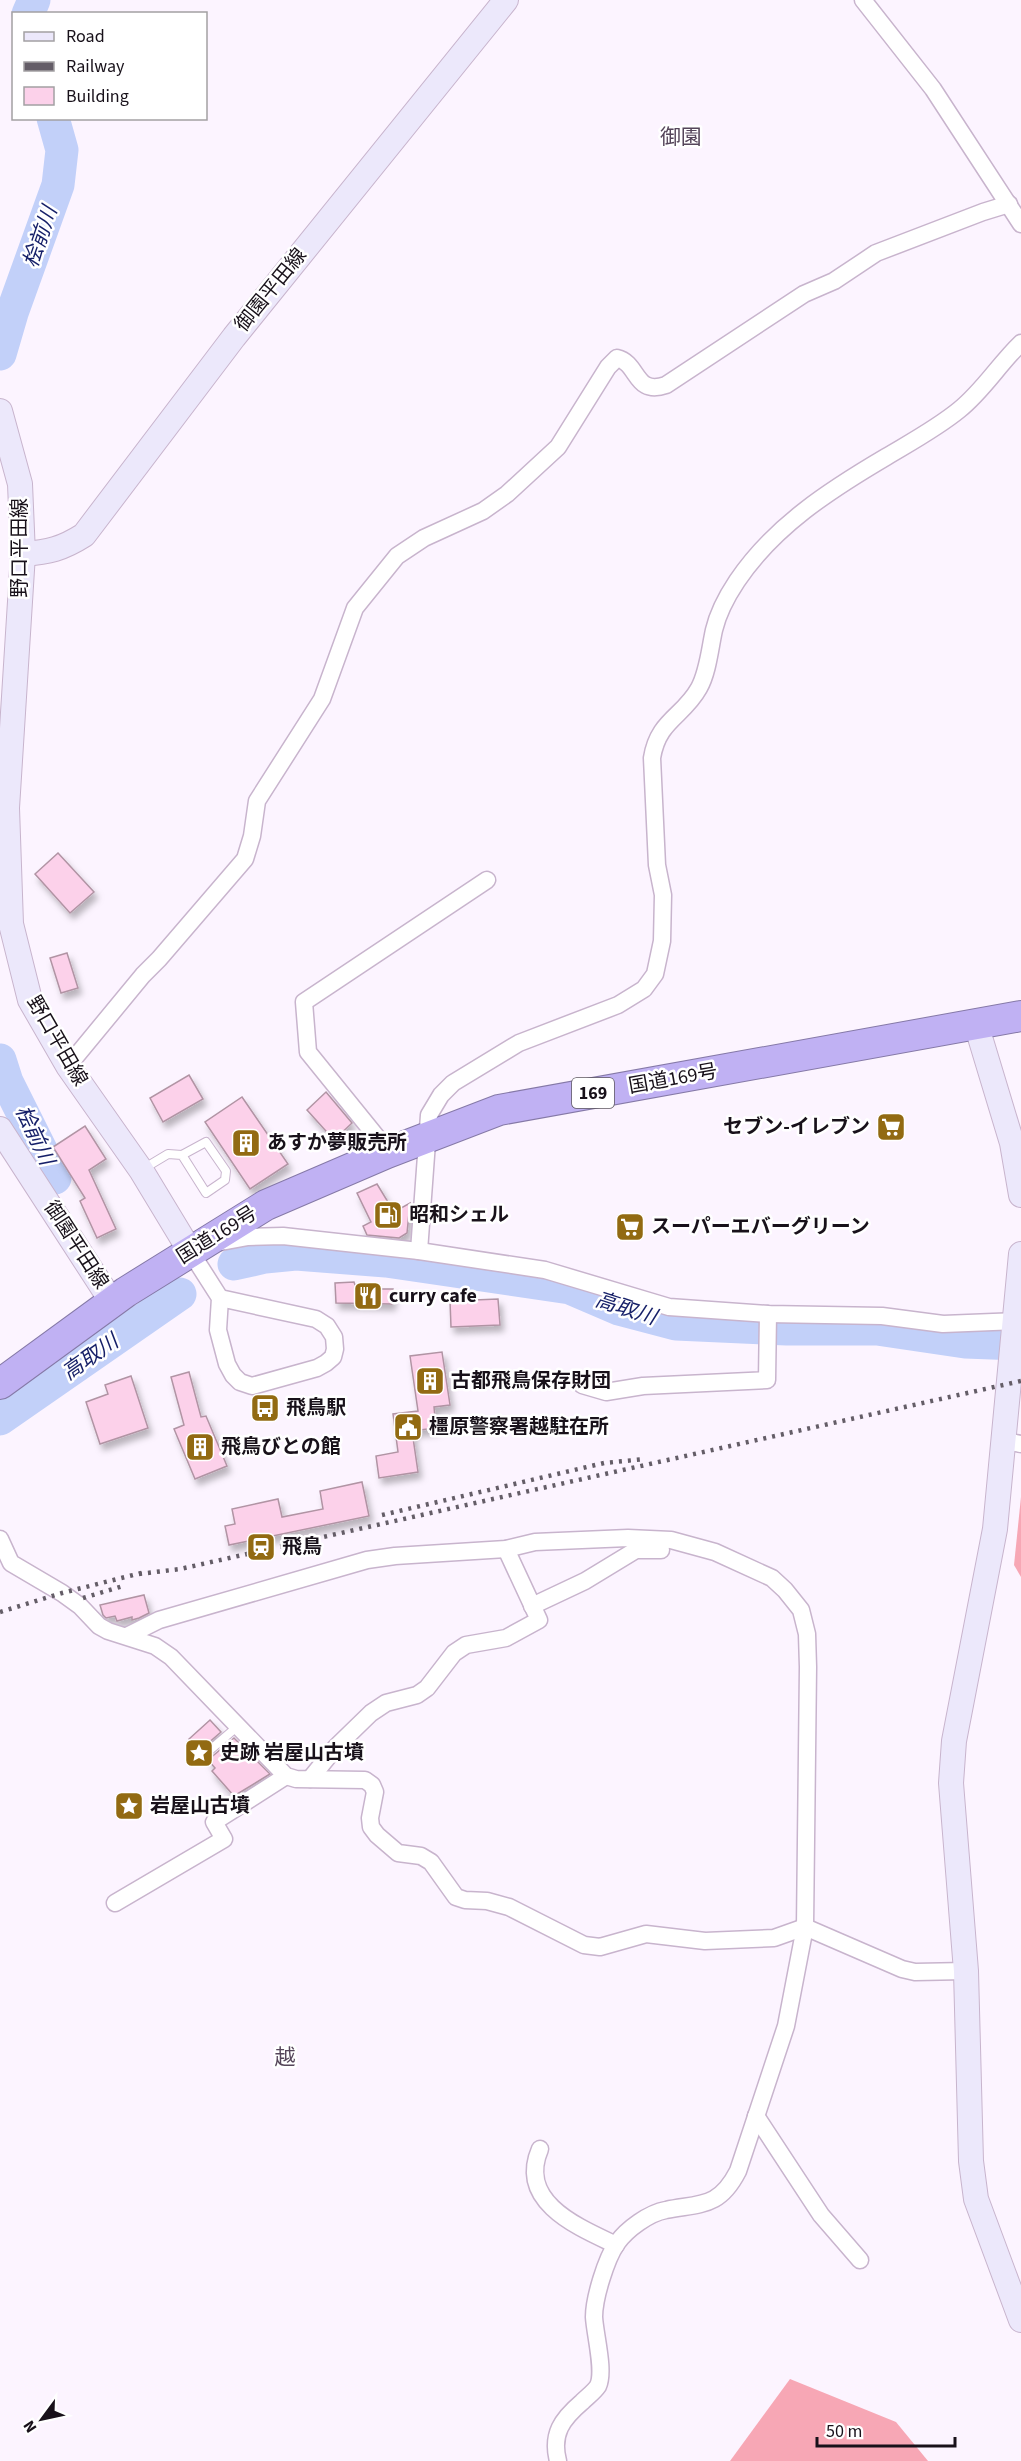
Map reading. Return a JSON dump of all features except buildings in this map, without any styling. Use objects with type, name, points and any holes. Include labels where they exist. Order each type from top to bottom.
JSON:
[{"type":"highway","name":"国道169号","points":[[0,1384],[112,1302],[190,1251],[283,1196],[498,1110],[1021,1016]]},
{"type":"main road","name":"御園平田線","points":[[23,554],[46,552],[63,547],[84,535],[234,336],[506,0]]},
{"type":"main road","name":"野口平田線","points":[[0,411],[20,484],[23,554],[7,808],[11,924],[30,1000],[68,1066],[141,1170],[190,1251]]},
{"type":"main road","points":[[0,630],[19,614]]},
{"type":"main road","points":[[976,1024],[1012,1143],[1021,1195]]},
{"type":"main road","name":"御園平田線","points":[[0,1129],[112,1302]]},
{"type":"main road","points":[[1021,1254],[1015,1332],[1013,1442],[954,1741],[951,1783],[966,1971],[969,2124],[976,2199],[1021,2320]]},
{"type":"street","points":[[863,0],[933,89],[1021,224]]},
{"type":"street","points":[[68,1066],[143,975],[246,859],[257,801],[322,699],[355,608],[397,556],[424,538],[483,511],[515,486],[558,447],[608,368],[617,358],[622,359],[642,384],[655,389],[666,385],[804,294],[834,281],[876,253],[1010,204]]},
{"type":"street","points":[[419,1251],[429,1116],[433,1105],[453,1083],[519,1043],[618,1005],[644,989],[655,974],[662,940],[663,895],[657,865],[652,758],[655,741],[700,687],[714,628],[737,580],[770,542],[802,511],[960,410],[1021,343]]},
{"type":"street","points":[[387,1153],[380,1141],[308,1052],[304,1002],[487,880]]},
{"type":"street","points":[[220,1298],[316,1319],[327,1326],[334,1337],[333,1357],[317,1368],[252,1386],[232,1376],[218,1330],[220,1298],[190,1251],[227,1240],[283,1236],[419,1251],[545,1270],[669,1307],[768,1324],[882,1316],[1015,1332]]},
{"type":"street","points":[[582,1385],[606,1392],[643,1386],[766,1380],[768,1324]]},
{"type":"street","points":[[127,1636],[159,1620],[367,1560],[506,1549],[535,1542],[628,1538],[671,1540],[715,1552],[772,1578],[801,1610],[807,1634],[808,1667],[805,1927],[786,2026],[738,2172],[730,2185],[720,2196],[709,2203],[653,2214],[616,2245],[599,2289],[594,2315],[600,2373],[598,2385],[570,2412],[560,2426],[554,2446],[558,2461]]},
{"type":"street","points":[[0,1539],[6,1556],[18,1569],[62,1593],[108,1631],[155,1646],[171,1657],[286,1776],[296,1779],[365,1780],[372,1785],[375,1792],[370,1818],[371,1827],[377,1835],[398,1853],[421,1856],[431,1862],[456,1897],[465,1900],[487,1901],[509,1907],[584,1946],[600,1947],[646,1934],[705,1941],[766,1938],[787,1934],[805,1927],[902,1969],[915,1972],[966,1971]]},
{"type":"street","points":[[532,1606],[585,1581],[636,1550],[666,1549],[671,1540]]},
{"type":"street","points":[[310,1779],[336,1746],[371,1713],[386,1703],[417,1695],[427,1688],[454,1653],[466,1645],[506,1638],[539,1620],[506,1549]]},
{"type":"street","points":[[115,1902],[224,1839],[214,1822],[286,1776]]},
{"type":"street","points":[[756,2116],[821,2215],[860,2260]]},
{"type":"street","points":[[540,2149],[535,2160],[536,2181],[549,2204],[571,2224],[616,2245]]},
{"type":"lane","points":[[141,1170],[168,1154],[182,1155],[206,1142],[226,1171],[225,1180],[206,1193],[182,1155]]},
{"type":"lane","points":[[203,1756],[238,1726]]},
{"type":"shaded area","points":[[1021,1497],[1021,1577],[1014,1565]]},
{"type":"shaded area","points":[[790,2379],[896,2422],[928,2461],[730,2461]]},
{"type":"waterway","name":"桧前川","points":[[29,12],[34,0]]},
{"type":"waterway","name":"桧前川","points":[[0,354],[12,313],[58,185],[62,150],[54,120]]},
{"type":"waterway","name":"桧前川","points":[[0,1060],[7,1082],[55,1178]]},
{"type":"waterway","name":"高取川","points":[[234,1264],[265,1257],[296,1254],[386,1261],[570,1288],[619,1309],[676,1324],[787,1329],[877,1329],[965,1342],[1021,1344]]},
{"type":"waterway","name":"高取川","points":[[0,1419],[180,1294]]},
{"type":"railway","points":[[139,1574],[180,1569],[1021,1381]]},
{"type":"railway","points":[[382,1515],[604,1463],[645,1459]]},
{"type":"railway","points":[[0,1612],[62,1593],[145,1572]]},
{"type":"railway","points":[[83,1598],[123,1586]]},
{"type":"place","name":"セブン-イレブン","points":[[891,1127]]},
{"type":"place","name":"あすか夢販売所","points":[[246,1143]]},
{"type":"place","name":"昭和シェル","points":[[388,1215]]},
{"type":"place","name":"スーパーエバーグリーン","points":[[630,1227]]},
{"type":"place","name":"curry cafe","points":[[368,1296]]},
{"type":"place","name":"古都飛鳥保存財団","points":[[430,1381]]},
{"type":"place","name":"飛鳥駅","points":[[265,1408]]},
{"type":"place","name":"橿原警察署越駐在所","points":[[408,1427]]},
{"type":"place","name":"飛鳥びとの館","points":[[200,1447]]},
{"type":"place","name":"飛鳥","points":[[261,1547]]},
{"type":"place","name":"史跡 岩屋山古墳","points":[[199,1753]]},
{"type":"place","name":"岩屋山古墳","points":[[129,1806]]},
{"type":"district","name":"御園","points":[[681,137]]},
{"type":"district","name":"越","points":[[285,2057]]}]
